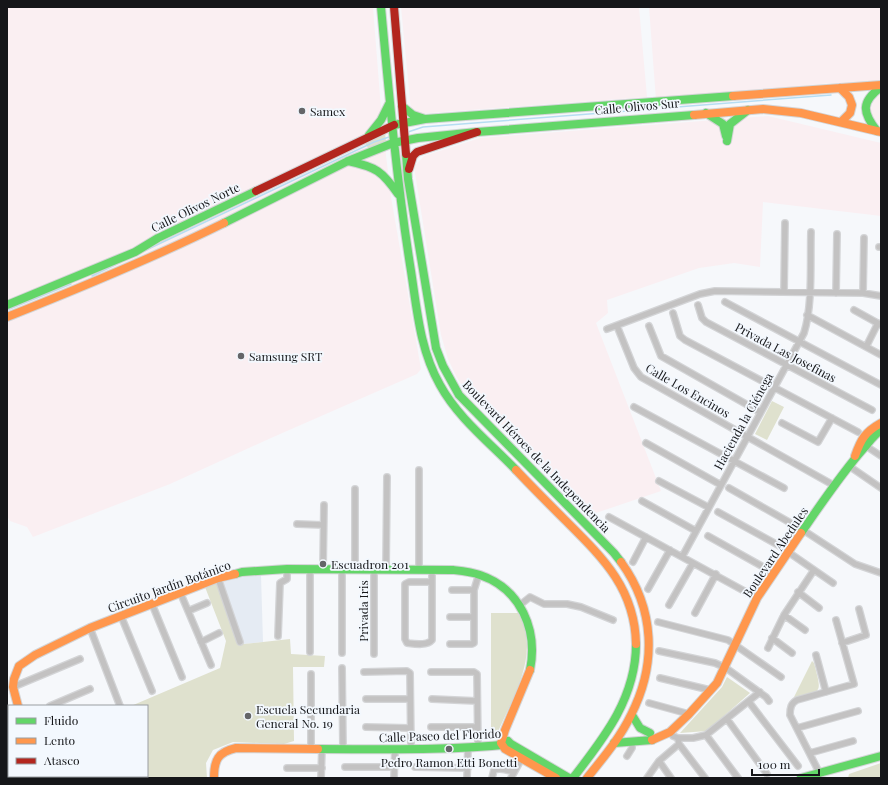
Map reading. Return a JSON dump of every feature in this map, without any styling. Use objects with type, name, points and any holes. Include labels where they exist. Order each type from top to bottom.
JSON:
[{"type":"main road","name":"Boulevard Héroes de la Independencia","points":[[381,7],[389,103],[399,194],[418,313],[425,347],[435,375],[451,402],[472,426],[614,573],[630,604],[634,620],[636,656],[630,688],[617,717],[573,778]]},
{"type":"main road","name":"Boulevard Héroes de la Independencia","points":[[394,7],[408,178],[436,348],[442,366],[459,395],[614,553],[632,579],[643,604],[648,622],[650,639],[648,664],[639,698],[632,715],[614,743],[587,778]]},
{"type":"main road","points":[[879,131],[869,122],[865,111],[866,103],[869,97],[881,86]]},
{"type":"main road","name":"Calle Olivos Sur","points":[[392,125],[425,119],[881,86]]},
{"type":"main road","points":[[840,88],[852,98],[853,104],[851,113],[841,122]]},
{"type":"main road","points":[[369,135],[380,120],[389,103]]},
{"type":"main road","points":[[402,106],[413,115],[425,119]]},
{"type":"main road","name":"Calle Olivos Sur","points":[[393,143],[404,140],[477,132],[763,109],[788,111],[879,131]]},
{"type":"main road","points":[[706,113],[727,124],[748,110]]},
{"type":"main road","name":"Calle Olivos Norte","points":[[7,305],[136,252],[158,238],[392,125]]},
{"type":"main road","points":[[408,178],[410,162],[417,152],[477,132]]},
{"type":"main road","points":[[7,317],[84,286],[190,240],[348,161],[393,143]]},
{"type":"main road","points":[[348,161],[364,164],[380,171],[399,194]]},
{"type":"main road","points":[[451,402],[468,414],[473,414],[476,412]]},
{"type":"main road","name":"Boulevard Abedules","points":[[667,733],[689,714],[718,683],[757,598],[863,444],[867,431],[881,423]]},
{"type":"main road","name":"Boulevard Abedules","points":[[863,444],[881,430]]},
{"type":"main road","name":"Circuito Jardín Botánico","points":[[13,687],[14,679],[20,666],[35,655],[90,628],[218,578],[242,572],[287,569],[453,570],[479,574],[502,586],[520,605],[533,639],[532,659],[526,681],[504,733],[501,746]]},
{"type":"main road","points":[[13,687],[18,705]]},
{"type":"main road","points":[[632,715],[640,728],[651,737]]},
{"type":"main road","points":[[504,733],[511,744],[523,755],[556,778]]},
{"type":"main road","points":[[614,743],[632,741],[667,733]]},
{"type":"main road","name":"Calle Paseo del Florido","points":[[214,778],[214,769],[217,759],[226,750],[236,748],[411,748],[478,747],[511,744]]},
{"type":"main road","points":[[501,746],[505,749],[523,755]]},
{"type":"main road","points":[[801,778],[881,756]]},
{"type":"main road","points":[[548,772],[569,778]]},
{"type":"street","points":[[784,292],[785,223]]},
{"type":"street","name":"Hacienda la Ciénega","points":[[682,557],[804,333],[809,292],[811,232]]},
{"type":"street","points":[[836,293],[837,234]]},
{"type":"street","points":[[863,293],[864,238]]},
{"type":"street","points":[[607,329],[707,292],[723,290],[863,293],[881,296]]},
{"type":"street","points":[[725,302],[881,385]]},
{"type":"street","name":"Privada Las Josefinas","points":[[698,305],[704,321],[872,410]]},
{"type":"street","points":[[854,310],[880,324],[866,347]]},
{"type":"street","points":[[673,313],[680,336],[682,338],[858,432]]},
{"type":"street","points":[[807,316],[881,355]]},
{"type":"street","name":"Calle Los Encinos","points":[[617,326],[634,368],[640,377],[835,486]]},
{"type":"street","points":[[649,326],[661,356],[760,412]]},
{"type":"street","points":[[634,407],[784,488]]},
{"type":"street","points":[[782,423],[818,442],[832,418]]},
{"type":"street","points":[[646,443],[720,485]]},
{"type":"street","points":[[863,444],[881,456]]},
{"type":"street","points":[[851,462],[881,488]]},
{"type":"street","points":[[419,470],[419,569]]},
{"type":"street","points":[[386,569],[387,477]]},
{"type":"street","points":[[658,480],[708,507]]},
{"type":"street","points":[[355,488],[355,569]]},
{"type":"street","points":[[729,488],[803,530],[855,564],[881,573]]},
{"type":"street","points":[[642,501],[696,531]]},
{"type":"street","points":[[322,570],[324,505]]},
{"type":"street","points":[[718,512],[788,552],[833,583]]},
{"type":"street","points":[[609,517],[692,563],[716,574],[757,598]]},
{"type":"street","points":[[296,524],[323,525]]},
{"type":"street","points":[[708,536],[774,573]]},
{"type":"street","points":[[633,562],[646,538]]},
{"type":"street","points":[[648,589],[670,550]]},
{"type":"street","points":[[669,605],[692,563]]},
{"type":"street","points":[[278,636],[280,582],[287,579],[287,569]]},
{"type":"street","name":"Privada Iris","points":[[374,569],[374,654]]},
{"type":"street","points":[[432,569],[432,582],[431,642],[425,644],[409,644],[405,642],[406,583],[432,582]]},
{"type":"street","points":[[310,570],[310,652]]},
{"type":"street","points":[[342,570],[342,653]]},
{"type":"street","points":[[768,648],[784,615],[814,570]]},
{"type":"street","points":[[450,644],[474,643],[474,590],[479,574]]},
{"type":"street","points":[[695,613],[716,574]]},
{"type":"street","points":[[218,578],[240,642]]},
{"type":"street","points":[[452,590],[474,590]]},
{"type":"street","points":[[180,592],[211,665]]},
{"type":"street","points":[[798,592],[819,608]]},
{"type":"street","points":[[520,605],[530,596],[544,604],[567,604],[582,607],[613,620]]},
{"type":"street","points":[[188,612],[207,603]]},
{"type":"street","points":[[152,604],[182,677]]},
{"type":"street","points":[[842,643],[866,635],[859,609]]},
{"type":"street","points":[[784,615],[805,630]]},
{"type":"street","points":[[121,616],[152,691]]},
{"type":"street","points":[[450,617],[474,617]]},
{"type":"street","points":[[820,774],[790,715],[791,706],[797,700],[853,684],[854,682],[836,620]]},
{"type":"street","points":[[658,622],[723,638],[781,677]]},
{"type":"street","points":[[90,628],[120,705]]},
{"type":"street","points":[[201,642],[219,633]]},
{"type":"street","points":[[772,638],[792,653]]},
{"type":"street","points":[[659,650],[715,663],[726,668],[760,692],[769,701]]},
{"type":"street","points":[[816,655],[826,692]]},
{"type":"street","points":[[13,687],[80,659]]},
{"type":"street","points":[[342,668],[343,748]]},
{"type":"street","points":[[364,672],[409,672],[411,748]]},
{"type":"street","points":[[431,672],[476,673],[478,747]]},
{"type":"street","points":[[310,748],[311,674]]},
{"type":"street","points":[[660,678],[710,690]]},
{"type":"street","points":[[52,705],[90,689]]},
{"type":"street","points":[[647,778],[659,761],[679,741],[706,735],[760,692]]},
{"type":"street","points":[[366,699],[410,700]]},
{"type":"street","points":[[432,699],[477,701]]},
{"type":"street","points":[[749,702],[798,766]]},
{"type":"street","points":[[649,703],[689,714]]},
{"type":"street","points":[[796,728],[858,711]]},
{"type":"street","points":[[727,719],[767,774]]},
{"type":"street","points":[[366,727],[410,728]]},
{"type":"street","points":[[431,727],[477,727]]},
{"type":"street","points":[[667,733],[679,741],[705,778]]},
{"type":"street","points":[[706,735],[738,778]]},
{"type":"street","points":[[627,756],[632,748],[632,741]]},
{"type":"street","points":[[810,753],[853,741]]},
{"type":"street","points":[[467,778],[468,747]]},
{"type":"street","points":[[321,778],[322,748]]},
{"type":"street","points":[[394,778],[395,748]]},
{"type":"street","points":[[511,778],[523,755]]},
{"type":"street","points":[[659,761],[671,778]]},
{"type":"street","points":[[345,767],[395,767]]},
{"type":"street","points":[[415,767],[468,768]]},
{"type":"street","points":[[287,768],[322,768]]},
{"type":"street","points":[[492,778],[494,770],[496,769],[514,772]]},
{"type":"shaded area","points":[[7,7],[373,7],[382,122],[391,197],[421,369],[417,374],[170,484],[33,537],[27,527],[10,521],[7,516]]},
{"type":"shaded area","points":[[401,7],[639,7],[647,97],[416,114],[411,111]]},
{"type":"shaded area","points":[[649,7],[881,7],[881,83],[830,83],[656,100]]},
{"type":"shaded area","points":[[880,94],[881,126],[873,118],[870,111],[873,102]]},
{"type":"shaded area","points":[[768,116],[881,143],[881,216],[763,202],[760,267],[734,263],[699,268],[607,300],[608,313],[596,323],[661,491],[590,515],[470,396],[457,378],[448,359],[441,335],[414,167],[424,156],[480,138]]},
{"type":"shaded area","points":[[261,575],[263,642],[244,644],[222,582],[228,579]]},
{"type":"green space","points":[[385,132],[386,142],[369,149],[363,141]]},
{"type":"green space","points":[[772,401],[784,407],[767,440],[755,434]]},
{"type":"green space","points":[[218,583],[244,644],[290,639],[291,654],[325,656],[324,667],[293,667],[294,741],[284,744],[233,742],[213,750],[206,763],[207,778],[134,778],[148,777],[148,705],[133,705],[220,668],[226,641],[205,587]]},
{"type":"green space","points":[[491,613],[518,613],[525,628],[527,644],[526,660],[522,676],[496,736],[491,739]]},
{"type":"green space","points":[[812,661],[814,663],[818,681],[818,690],[793,699]]},
{"type":"green space","points":[[727,677],[750,693],[707,731],[680,733],[722,687]]},
{"type":"green space","points":[[881,763],[881,778],[848,778],[849,774]]},
{"type":"waterway","points":[[664,108],[831,95]]},
{"type":"waterway","points":[[408,132],[423,127],[641,110]]},
{"type":"waterway","points":[[144,251],[374,142],[389,137]]},
{"type":"waterway","points":[[92,276],[121,262]]},
{"type":"waterway","points":[[7,310],[71,284]]},
{"type":"traffic: fast","points":[[381,7],[397,172],[420,330],[428,358],[433,372],[447,397],[475,430],[516,470]]},
{"type":"traffic: fast","points":[[877,131],[868,118],[866,108],[867,103],[874,92],[881,87]]},
{"type":"traffic: fast","points":[[394,125],[425,119],[733,96]]},
{"type":"traffic: fast","points":[[369,135],[381,120],[389,104]]},
{"type":"traffic: fast","points":[[402,106],[413,115],[425,119]]},
{"type":"traffic: fast","points":[[727,141],[730,124],[748,110]]},
{"type":"traffic: fast","points":[[706,113],[723,124],[726,136]]},
{"type":"traffic: fast","points":[[224,223],[348,161],[393,143],[418,138],[477,132],[694,115]]},
{"type":"traffic: fast","points":[[406,154],[408,179],[436,348],[443,366],[459,395],[614,553],[621,562]]},
{"type":"traffic: fast","points":[[348,161],[365,165],[378,171],[398,194]]},
{"type":"traffic: fast","points":[[7,305],[135,252],[158,238],[256,191]]},
{"type":"traffic: fast","points":[[801,533],[847,468],[881,430]]},
{"type":"traffic: fast","points":[[235,574],[242,572],[287,569],[453,570],[477,574],[494,581],[506,590],[516,601],[523,613],[529,626],[531,640],[532,655],[530,670]]},
{"type":"traffic: fast","points":[[573,778],[607,732],[624,700],[631,682],[635,664],[636,644]]},
{"type":"traffic: fast","points":[[632,715],[640,728],[650,733]]},
{"type":"traffic: fast","points":[[614,743],[652,740]]},
{"type":"traffic: fast","points":[[508,741],[569,778]]},
{"type":"traffic: fast","points":[[318,749],[439,749],[511,744]]},
{"type":"traffic: fast","points":[[801,778],[881,756]]},
{"type":"traffic: slow","points":[[733,96],[881,85]]},
{"type":"traffic: slow","points":[[840,88],[849,97],[852,105],[850,113],[841,122]]},
{"type":"traffic: slow","points":[[694,115],[763,109],[801,113],[881,132]]},
{"type":"traffic: slow","points":[[7,317],[116,272],[224,223]]},
{"type":"traffic: slow","points":[[855,456],[864,436],[881,423]]},
{"type":"traffic: slow","points":[[516,470],[592,547],[614,575],[630,606],[636,644]]},
{"type":"traffic: slow","points":[[652,740],[670,732],[689,714],[717,683],[757,598],[801,533]]},
{"type":"traffic: slow","points":[[587,778],[611,748],[627,723],[639,696],[645,676],[648,657],[646,618],[641,599],[621,562]]},
{"type":"traffic: slow","points":[[18,705],[13,687],[14,679],[19,666],[35,655],[90,628],[218,578],[235,574]]},
{"type":"traffic: slow","points":[[530,670],[501,743],[505,749],[556,778]]},
{"type":"traffic: slow","points":[[214,778],[215,766],[218,758],[225,752],[236,748],[318,749]]},
{"type":"traffic: jam","points":[[394,7],[406,154]]},
{"type":"traffic: jam","points":[[256,191],[394,125]]},
{"type":"traffic: jam","points":[[409,169],[413,156],[417,152],[477,132]]},
{"type":"place","name":"Samex","points":[[302,111]]},
{"type":"place","name":"Samsung SRT","points":[[241,356]]},
{"type":"place","name":"Escuadron 201","points":[[323,564]]},
{"type":"place","name":"Escuela Secundaria General No. 19","points":[[248,716]]},
{"type":"place","name":"Pedro Ramon Etti Bonetti","points":[[449,749]]}]
